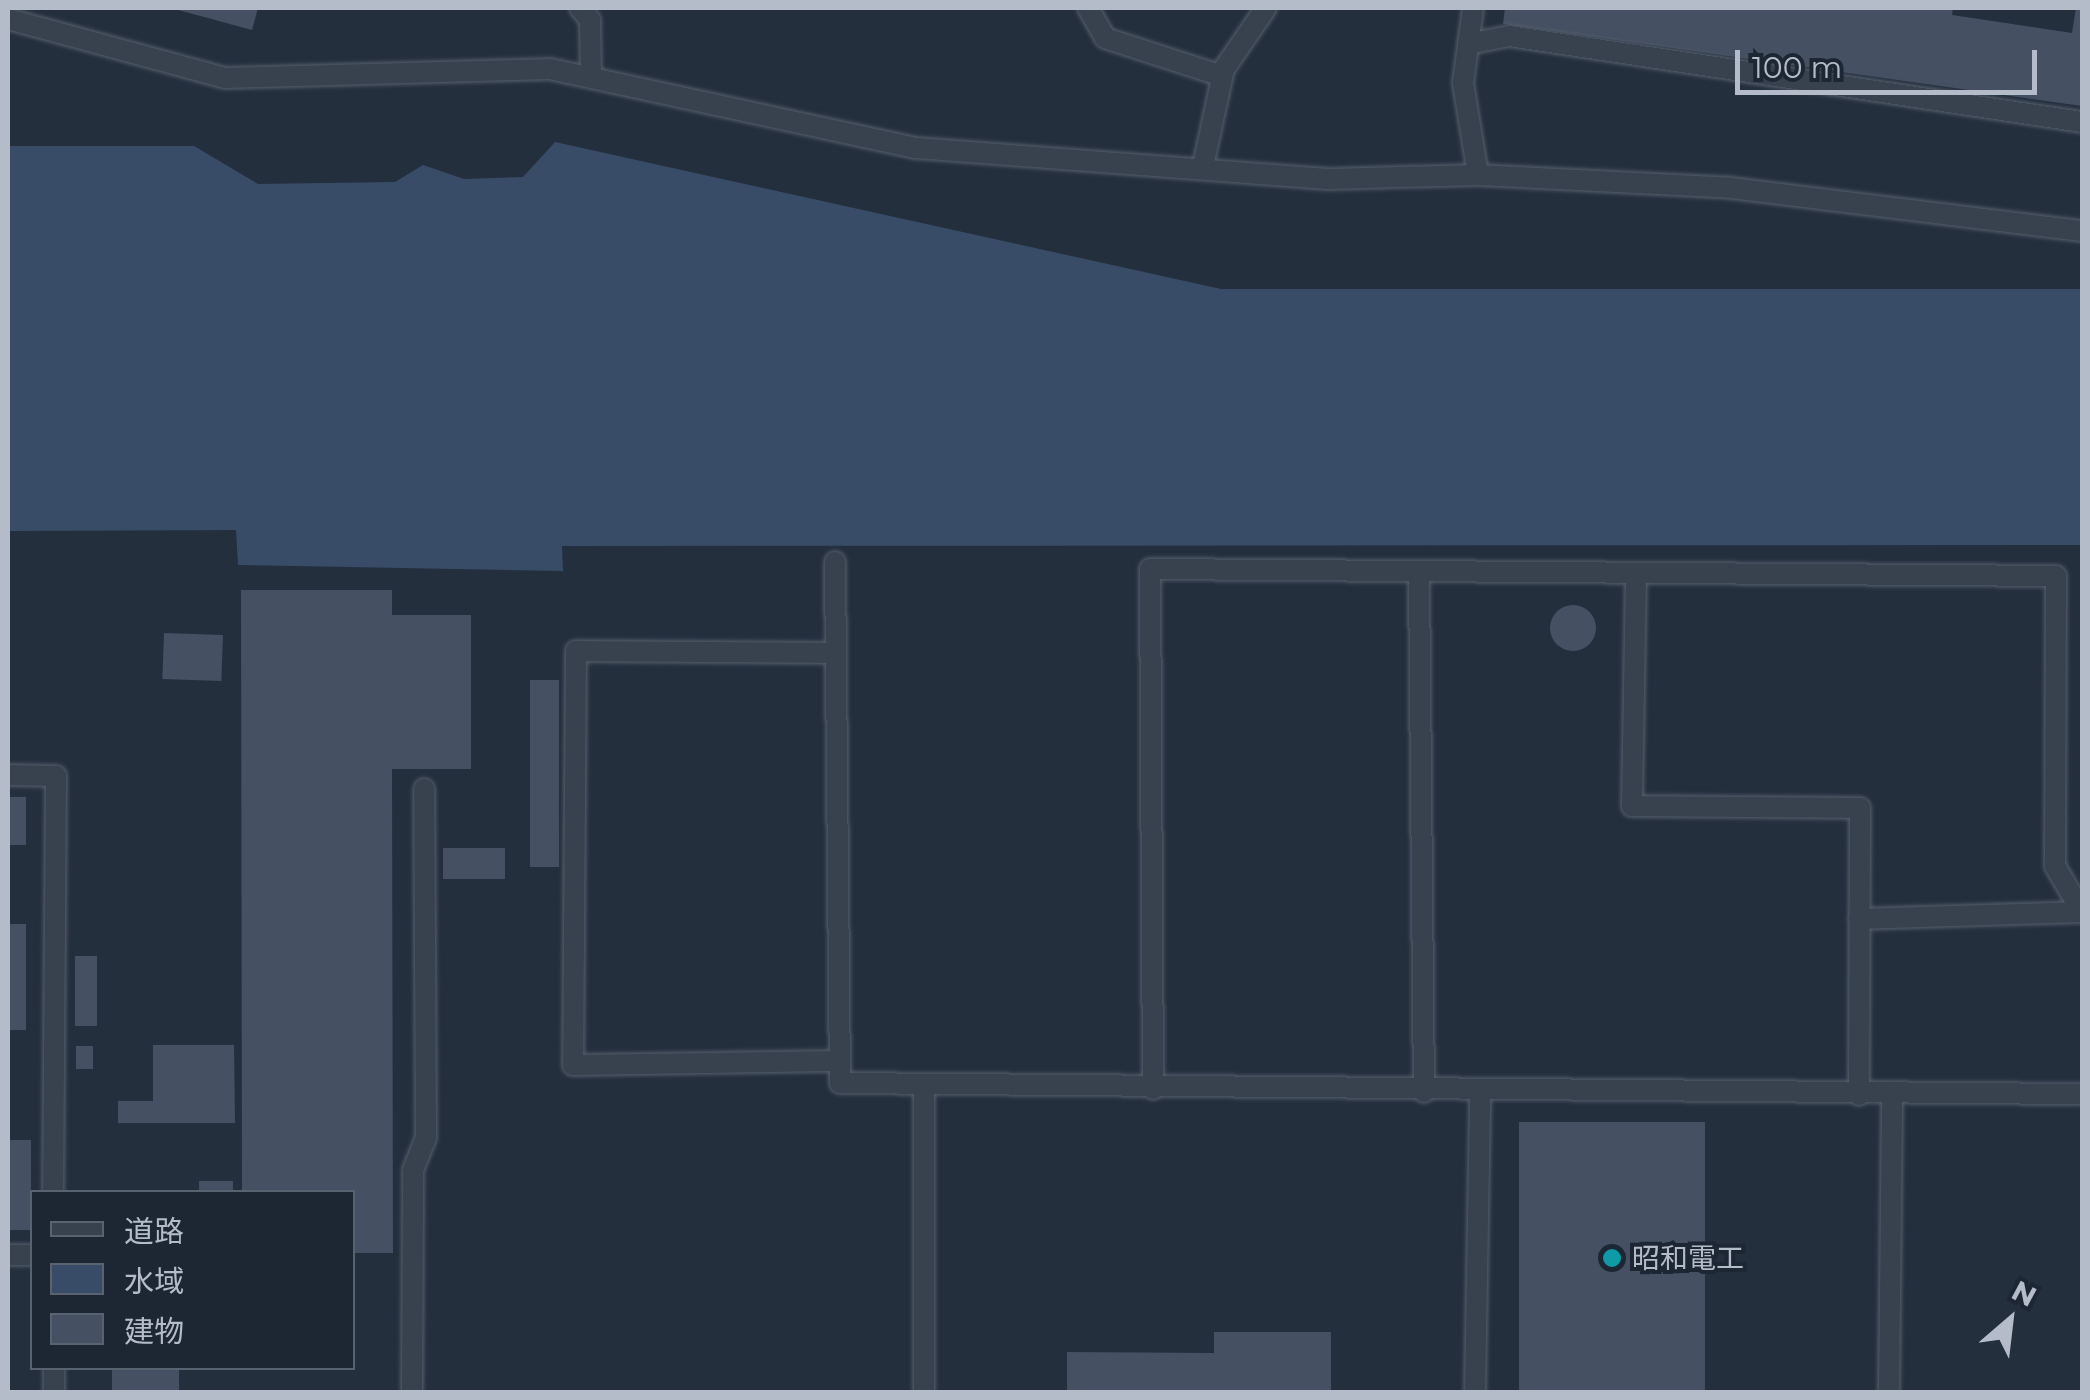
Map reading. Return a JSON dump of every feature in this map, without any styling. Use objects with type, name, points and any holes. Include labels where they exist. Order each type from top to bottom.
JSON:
[{"type":"street","points":[[580,8],[590,20],[591,78]]},
{"type":"street","points":[[1088,8],[1106,38],[1222,76]]},
{"type":"street","points":[[1203,166],[1222,76],[1266,8]]},
{"type":"street","points":[[1473,8],[1463,83],[1478,175]]},
{"type":"street","points":[[8,19],[226,78],[550,69],[916,148],[1203,166],[1330,179],[1478,175],[1731,188],[2082,230]]},
{"type":"street","points":[[1468,44],[1509,36],[2082,122]]},
{"type":"street","points":[[835,562],[840,1083],[1424,1092],[2082,1094]]},
{"type":"street","points":[[1153,1088],[1150,569],[2056,576],[2055,866],[2082,912],[1860,918]]},
{"type":"street","points":[[1419,574],[1424,1092]]},
{"type":"street","points":[[1636,575],[1632,806],[1860,808],[1859,1095]]},
{"type":"street","points":[[836,653],[576,652],[573,1065],[840,1060]]},
{"type":"street","points":[[8,776],[56,776],[53,1190]]},
{"type":"street","points":[[412,1392],[413,1170],[426,1136],[424,789]]},
{"type":"street","points":[[924,1086],[924,1392]]},
{"type":"street","points":[[1475,1392],[1480,1092]]},
{"type":"street","points":[[1889,1392],[1892,1095]]},
{"type":"water","points":[[555,142],[1221,289],[2082,289],[2082,545],[562,546],[563,571],[238,565],[236,530],[8,531],[8,146],[194,146],[258,184],[395,182],[423,165],[464,179],[523,177]]},
{"type":"building","points":[[171,8],[258,8],[252,30]]},
{"type":"building","points":[[1505,8],[1953,8],[1952,15],[2072,33],[2076,8],[2082,8],[2082,106],[1503,24]]},
{"type":"building","points":[[241,590],[392,590],[392,615],[471,615],[471,769],[392,769],[393,1253],[355,1253],[355,1190],[242,1190]]},
{"type":"building","points":[[1573,605],[1590,611],[1596,628],[1590,645],[1573,651],[1556,645],[1550,628],[1556,611]]},
{"type":"building","points":[[164,633],[223,635],[221,681],[162,679]]},
{"type":"building","points":[[530,680],[559,680],[559,867],[530,867]]},
{"type":"building","points":[[8,797],[26,797],[26,845],[8,845]]},
{"type":"building","points":[[443,848],[505,848],[505,879],[443,879]]},
{"type":"building","points":[[8,924],[26,924],[26,1030],[8,1030]]},
{"type":"building","points":[[75,956],[97,956],[97,1026],[75,1026]]},
{"type":"building","points":[[153,1045],[234,1045],[235,1123],[118,1123],[118,1101],[153,1101]]},
{"type":"building","points":[[76,1046],[93,1046],[93,1069],[76,1069]]},
{"type":"building","name":"昭和電工","points":[[1519,1122],[1705,1122],[1705,1392],[1519,1392]]},
{"type":"building","points":[[8,1140],[31,1140],[30,1230],[8,1230]]},
{"type":"building","points":[[199,1181],[233,1181],[233,1190],[199,1190]]},
{"type":"building","points":[[1214,1332],[1331,1332],[1331,1392],[1067,1392],[1067,1352],[1214,1353]]},
{"type":"building","points":[[112,1370],[179,1370],[179,1392],[112,1392]]},
{"type":"place","name":"昭和電工","points":[[1612,1258]]}]
